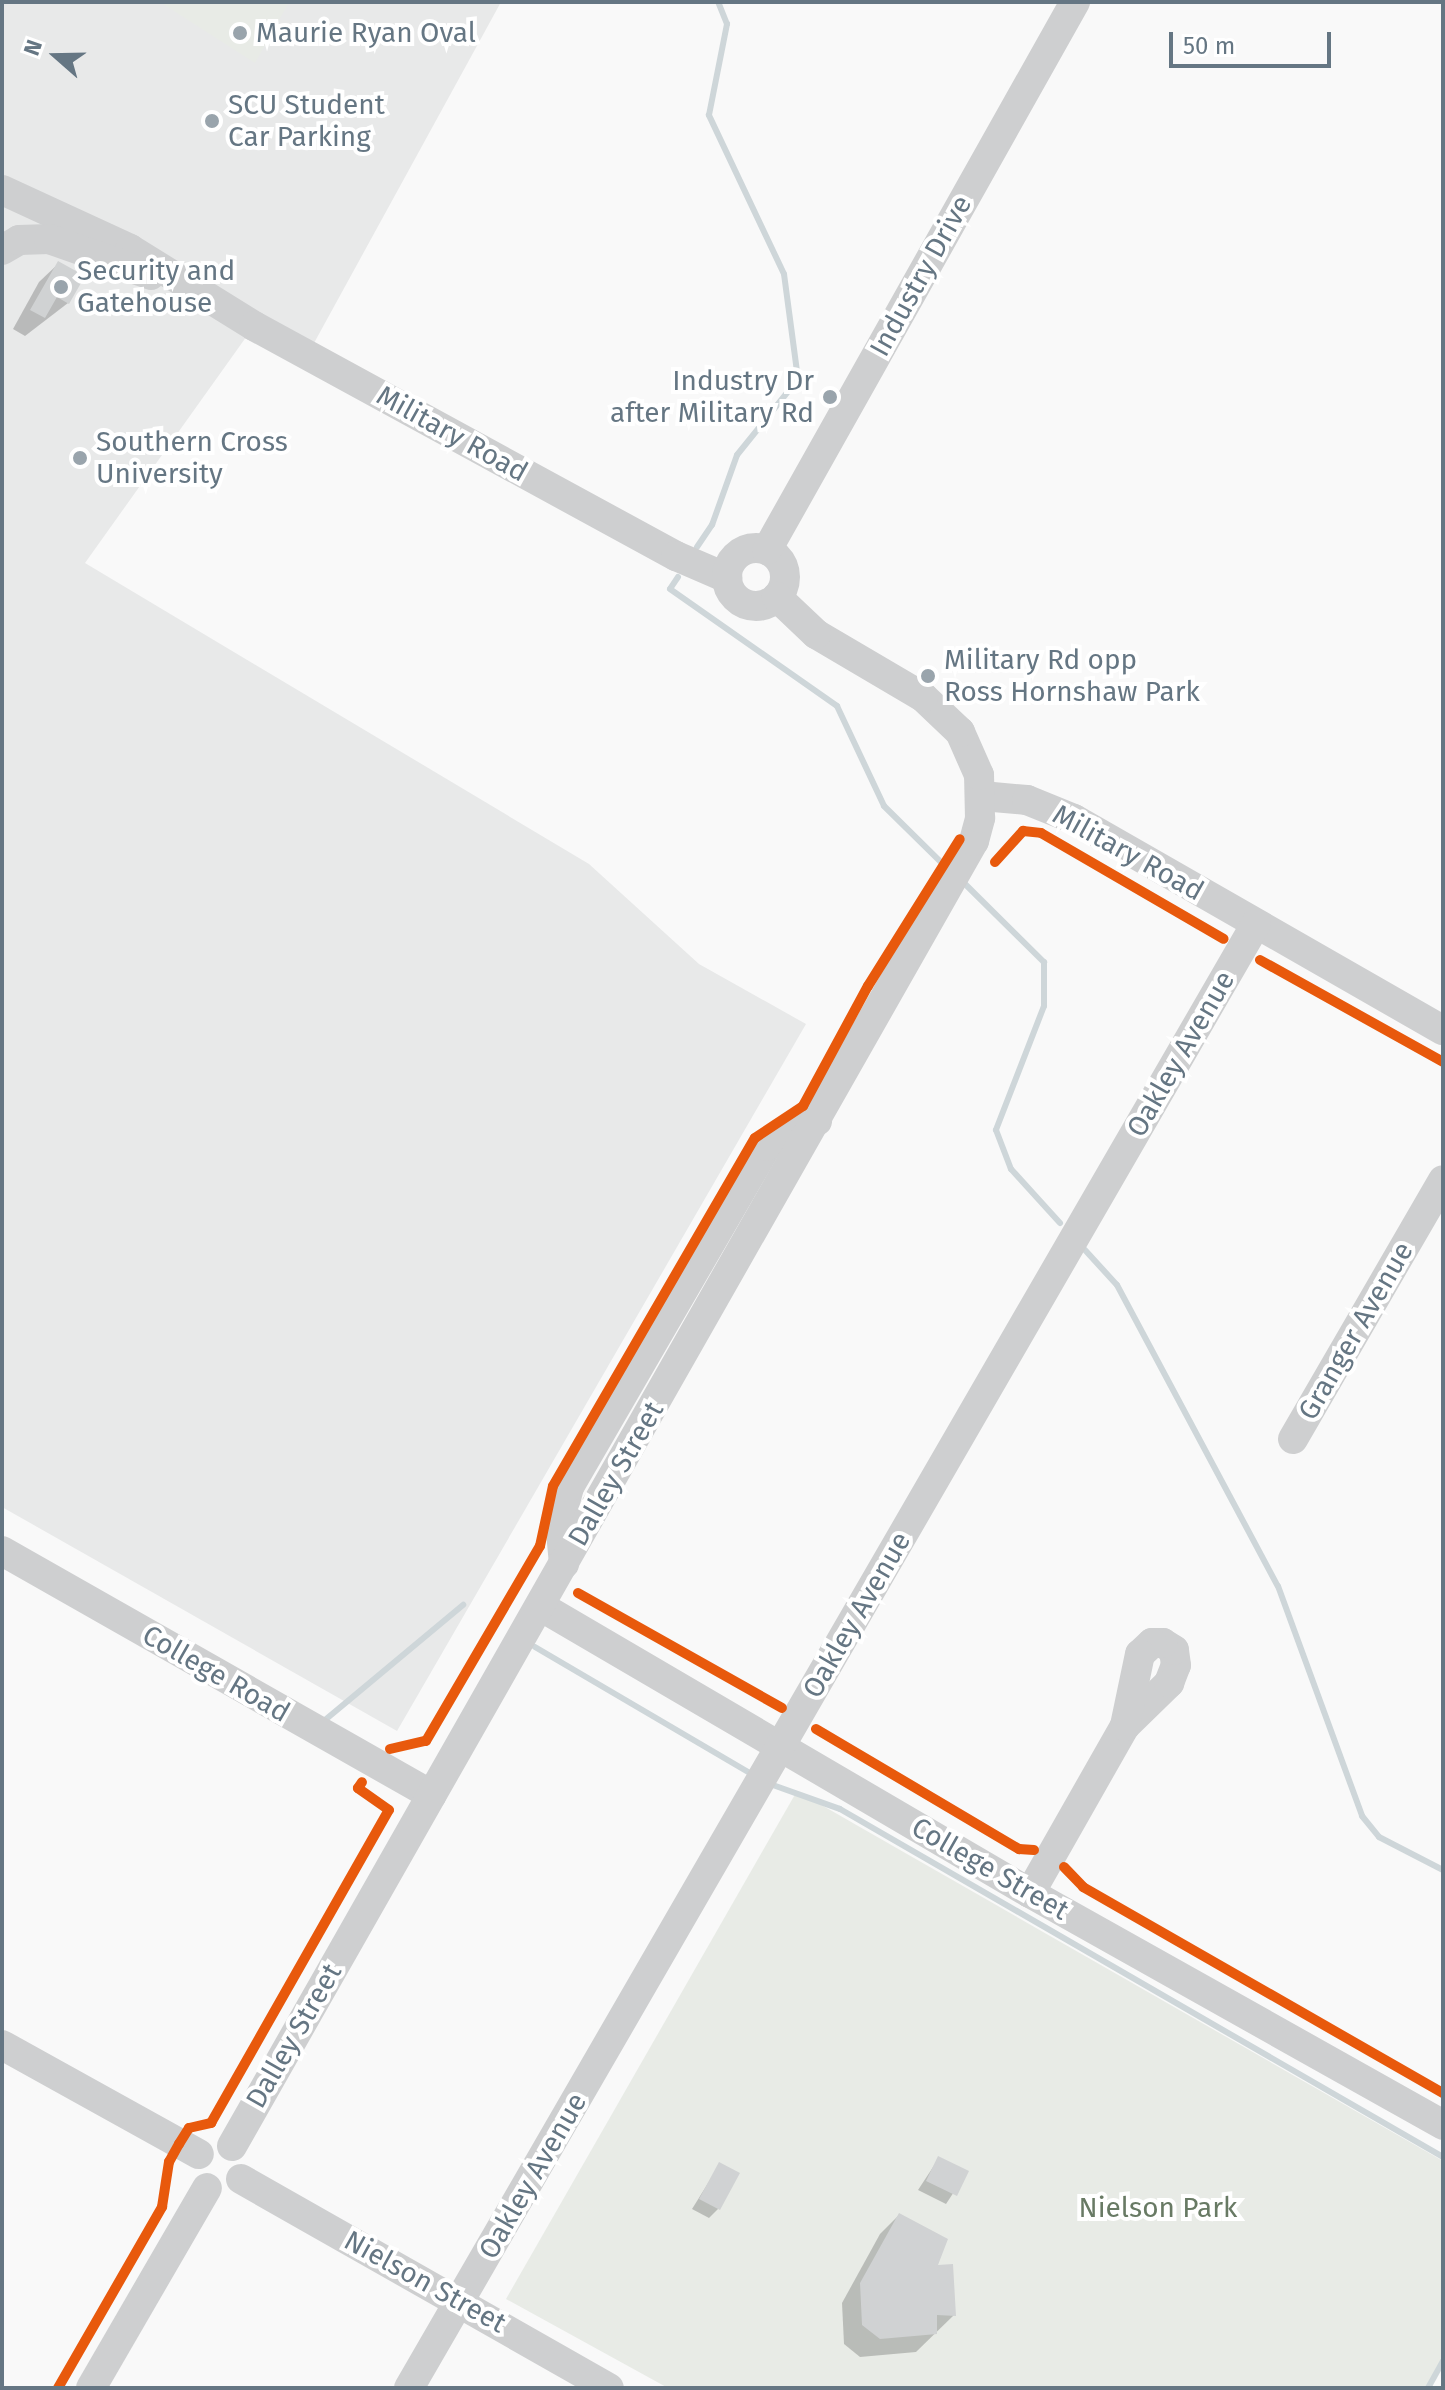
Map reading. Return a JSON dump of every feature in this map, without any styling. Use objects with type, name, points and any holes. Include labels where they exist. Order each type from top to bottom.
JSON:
[{"type":"street","name":"Industry Drive","points":[[767,550],[1075,2]]},
{"type":"street","points":[[2,190],[27,216],[25,227],[4,249]]},
{"type":"street","points":[[2,190],[130,249],[180,284]]},
{"type":"street","points":[[4,249],[34,237],[49,239],[180,284]]},
{"type":"street","name":"Military Road","points":[[180,284],[676,556],[727,578]]},
{"type":"street","points":[[767,550],[784,571],[777,597],[750,606],[734,596],[727,578],[731,562],[743,551],[767,550]]},
{"type":"street","points":[[777,597],[816,634],[943,712],[971,751],[982,796]]},
{"type":"street","name":"Military Road","points":[[982,796],[1027,800],[1074,819],[1443,1030]]},
{"type":"street","name":"Dalley Street","points":[[232,2146],[957,877],[982,796]]},
{"type":"street","name":"Oakley Avenue","points":[[413,2381],[1256,924]]},
{"type":"street","name":"Granger Avenue","points":[[1293,1439],[1443,1180]]},
{"type":"street","name":"College Road","points":[[2,1551],[432,1795]]},
{"type":"street","name":"College Street","points":[[528,1628],[768,1770],[1030,1893],[1443,2125]]},
{"type":"street","points":[[1030,1893],[1125,1726]]},
{"type":"street","points":[[2,2045],[199,2154]]},
{"type":"street","points":[[217,2142],[232,2146],[242,2157],[241,2179],[229,2189],[207,2188],[197,2176],[199,2154],[217,2142]]},
{"type":"street","name":"Nielson Street","points":[[241,2179],[609,2388]]},
{"type":"street","points":[[91,2388],[207,2188]]},
{"type":"shaded area","points":[[2,2],[501,2],[308,354],[254,326],[85,563],[589,864],[699,964],[806,1024],[397,1731],[2,1507]]},
{"type":"green space","name":"Maurie Ryan Oval","points":[[160,2],[289,2],[255,63]]},
{"type":"green space","name":"Nielson Park","points":[[797,1791],[1443,2161],[1443,2360],[1426,2388],[668,2388],[506,2299]]},
{"type":"building","name":"Security and Gatehouse","points":[[58,261],[85,276],[69,304],[57,297],[45,318],[30,310]]},
{"type":"building","points":[[938,2156],[969,2171],[957,2196],[926,2181]]},
{"type":"building","points":[[719,2162],[740,2173],[720,2210],[699,2199]]},
{"type":"building","points":[[899,2213],[948,2239],[938,2265],[953,2264],[956,2316],[937,2315],[937,2334],[880,2339],[862,2325],[860,2283]]},
{"type":"waterway","points":[[697,547],[712,525],[737,455],[798,379],[784,274],[709,115],[727,24],[718,2]]},
{"type":"waterway","points":[[678,577],[670,589],[837,706],[884,806],[949,870]]},
{"type":"waterway","points":[[961,880],[1044,962],[1044,1006],[996,1130],[1011,1169],[1060,1223]]},
{"type":"waterway","points":[[1085,1250],[1117,1285],[1278,1586],[1362,1816],[1379,1837],[1443,1870]]},
{"type":"waterway","points":[[325,1720],[463,1605]]},
{"type":"waterway","points":[[535,1647],[753,1775]]},
{"type":"waterway","points":[[770,1784],[840,1809],[1443,2157]]},
{"type":"waterway","points":[[1428,2388],[1443,2361]]},
{"type":"cycle path","points":[[995,862],[1023,831],[1041,833],[1224,939]]},
{"type":"cycle path","points":[[390,1749],[426,1741],[540,1546],[553,1486],[755,1138],[803,1106],[868,986],[960,839]]},
{"type":"cycle path","points":[[1260,960],[1443,1062]]},
{"type":"cycle path","points":[[578,1593],[782,1708]]},
{"type":"cycle path","points":[[816,1729],[1019,1849],[1034,1850]]},
{"type":"cycle path","points":[[58,2388],[162,2207],[169,2162],[179,2144],[189,2128],[211,2123],[389,1810],[358,1788],[362,1782]]},
{"type":"cycle path","points":[[1064,1867],[1083,1887],[1443,2093]]},
{"type":"place","name":"Maurie Ryan Oval","points":[[240,33]]},
{"type":"place","name":"SCU Student Car Parking","points":[[212,121]]},
{"type":"place","name":"Security and Gatehouse","points":[[61,287]]},
{"type":"place","name":"Industry Dr after Military Rd","points":[[830,397]]},
{"type":"place","name":"Southern Cross University","points":[[80,458]]},
{"type":"place","name":"Military Rd opp Ross Hornshaw Park","points":[[928,676]]}]
